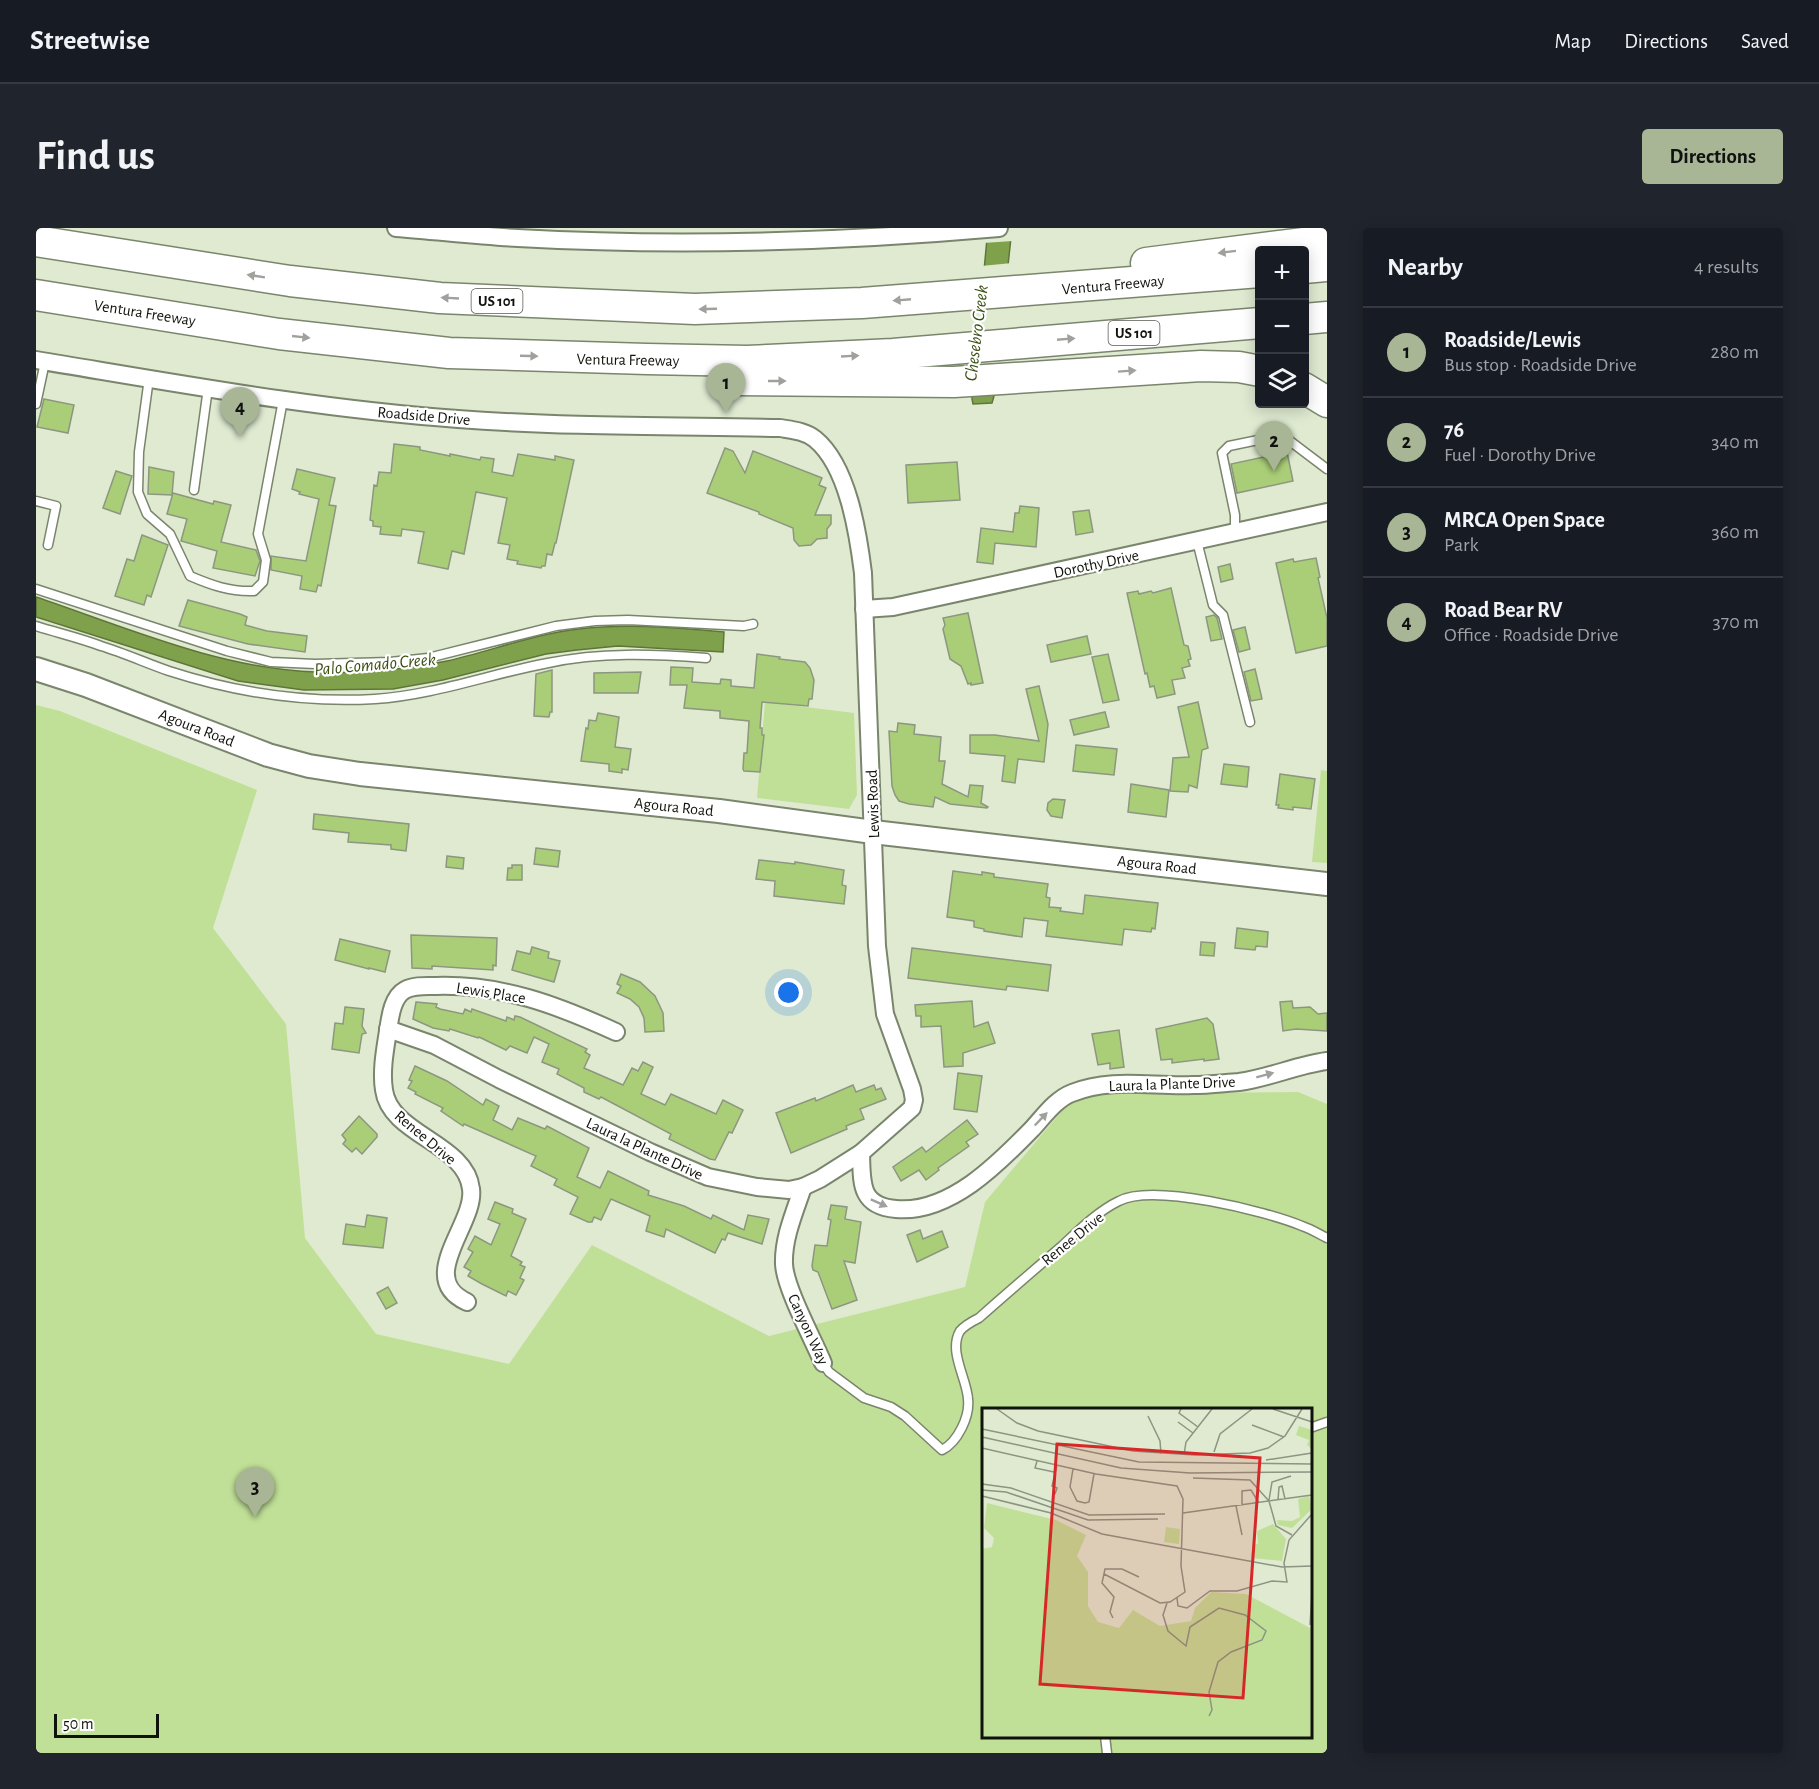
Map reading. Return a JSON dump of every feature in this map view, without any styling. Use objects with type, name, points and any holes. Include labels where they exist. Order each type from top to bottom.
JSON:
[{"type":"highway","points":[[1069,288],[1150,261],[1327,240]]},
{"type":"highway","name":"Ventura Freeway","points":[[36,241],[290,281],[440,298],[695,309],[862,303],[1255,272]]},
{"type":"highway","points":[[1309,268],[1327,266]]},
{"type":"highway","name":"Ventura Freeway","points":[[36,295],[279,334],[449,353],[747,361],[893,354],[1255,323]]},
{"type":"highway","points":[[1309,319],[1327,317]]},
{"type":"highway","points":[[449,353],[519,376],[650,380],[954,382],[1201,366],[1239,367],[1255,370]]},
{"type":"highway","points":[[1309,391],[1327,402]]},
{"type":"main road","name":"Agoura Road","points":[[36,669],[86,685],[268,754],[309,766],[360,774],[718,811],[873,832],[1327,884]]},
{"type":"street","points":[[396,228],[518,238],[844,234],[999,228]]},
{"type":"street","name":"Roadside Drive","points":[[41,361],[283,400],[458,419],[593,425],[780,428],[798,430],[814,438]]},
{"type":"street","name":"Lewis Road","points":[[814,438],[834,464],[856,522],[863,573],[877,946],[885,1014],[914,1100],[912,1108],[904,1117],[876,1138],[861,1153]]},
{"type":"street","name":"Dorothy Drive","points":[[864,609],[893,607],[1327,512]]},
{"type":"street","name":"Lewis Place","points":[[388,1029],[396,1000],[403,991],[417,986],[453,985],[499,990],[527,997],[563,1008],[616,1032]]},
{"type":"street","name":"Laura la Plante Drive","points":[[388,1029],[434,1045],[650,1152],[708,1177],[757,1187],[789,1190],[803,1187],[861,1153],[864,1191],[871,1201],[892,1209],[910,1210],[929,1207],[946,1199],[1002,1159],[1058,1101],[1071,1093],[1105,1084],[1193,1085],[1242,1081],[1327,1061]]},
{"type":"street","name":"Renee Drive","points":[[388,1029],[383,1059],[384,1090],[387,1102],[408,1124],[466,1171],[471,1186],[472,1201],[448,1255],[446,1268],[448,1283],[453,1292],[467,1302]]},
{"type":"street","name":"Canyon Way","points":[[803,1187],[789,1228],[784,1264],[787,1281],[823,1363]]},
{"type":"lane","points":[[36,404],[41,361]]},
{"type":"lane","points":[[149,378],[140,452],[138,492],[147,514],[170,534],[190,576],[214,587],[237,592],[254,591],[263,582],[266,560],[258,534],[283,400]]},
{"type":"lane","points":[[194,490],[208,388]]},
{"type":"lane","points":[[1235,532],[1235,515],[1222,453],[1229,446],[1282,435],[1327,469]]},
{"type":"lane","points":[[36,501],[56,506],[48,545]]},
{"type":"lane","points":[[1197,541],[1213,605],[1223,615],[1250,722]]},
{"type":"lane","points":[[36,589],[227,651],[271,662],[315,664],[390,662],[428,658],[556,626],[595,621],[627,620],[744,626],[753,624]]},
{"type":"lane","points":[[36,626],[212,683],[264,693],[316,698],[395,697],[452,687],[520,668],[582,656],[646,654],[706,658]]},
{"type":"lane","name":"Renee Drive","points":[[942,1450],[954,1441],[962,1429],[969,1400],[957,1355],[957,1342],[961,1329],[979,1317],[1089,1221],[1120,1200],[1153,1194],[1187,1198],[1252,1211],[1302,1226],[1327,1238]]},
{"type":"lane","name":"Canyon Way","points":[[823,1363],[829,1372],[864,1398],[891,1407],[905,1416],[942,1450]]},
{"type":"lane","points":[[1312,1428],[1327,1422]]},
{"type":"lane","points":[[1105,1738],[1107,1753]]},
{"type":"shaded area","points":[[988,228],[1012,228],[994,396],[992,403],[973,404],[972,399]]},
{"type":"shaded area","points":[[36,597],[173,645],[209,655],[280,669],[316,672],[365,672],[414,667],[447,661],[562,631],[615,626],[724,632],[723,652],[618,646],[546,654],[443,680],[393,689],[304,690],[238,681],[36,617]]},
{"type":"shaded area","points":[[765,702],[854,713],[857,795],[849,809],[757,798]]},
{"type":"shaded area","points":[[36,705],[60,711],[257,790],[213,928],[286,1024],[305,1238],[376,1334],[509,1364],[592,1245],[769,1336],[965,1287],[985,1202],[1076,1094],[1298,1092],[1327,1104],[1327,1753],[36,1753]]},
{"type":"shaded area","points":[[1321,770],[1327,771],[1327,863],[1312,862]]},
{"type":"pier","points":[[985,228],[1015,228],[1013,241],[983,243]]},
{"type":"pier","points":[[1012,263],[998,389],[970,390],[981,266]]},
{"type":"building","points":[[44,399],[74,405],[68,433],[37,427]]},
{"type":"building","points":[[394,444],[420,447],[420,450],[450,456],[450,454],[480,460],[481,457],[494,459],[492,472],[513,476],[518,454],[555,460],[555,456],[574,460],[556,543],[552,555],[547,554],[545,566],[541,568],[517,564],[518,561],[507,559],[510,545],[498,543],[507,498],[476,492],[464,554],[452,551],[448,569],[418,563],[424,532],[402,529],[401,536],[380,534],[381,527],[373,526],[373,521],[370,520],[374,485],[377,486],[379,472],[391,473]]},
{"type":"building","points":[[725,448],[733,451],[745,473],[753,451],[822,478],[819,485],[826,488],[815,515],[831,515],[827,538],[817,539],[811,545],[799,546],[794,540],[793,528],[759,514],[759,512],[707,493]]},
{"type":"building","points":[[1287,452],[1293,481],[1237,493],[1231,464]]},
{"type":"building","points":[[957,462],[960,500],[908,503],[906,465]]},
{"type":"building","points":[[149,467],[174,472],[172,495],[148,494]]},
{"type":"building","points":[[297,469],[335,478],[329,505],[336,506],[321,586],[318,585],[316,592],[300,589],[302,576],[271,570],[271,556],[306,561],[319,499],[299,494],[300,492],[292,489]]},
{"type":"building","points":[[116,471],[132,476],[120,514],[103,508]]},
{"type":"building","points":[[173,493],[213,504],[214,501],[231,505],[221,542],[256,550],[260,561],[255,576],[213,568],[217,551],[181,541],[187,519],[167,514]]},
{"type":"building","points":[[1020,506],[1039,508],[1036,547],[995,543],[993,564],[977,562],[981,528],[1013,532],[1015,513],[1019,513]]},
{"type":"building","points":[[1089,510],[1093,532],[1076,535],[1073,512]]},
{"type":"building","points":[[142,535],[168,545],[151,597],[147,595],[144,605],[115,596],[127,559],[134,561]]},
{"type":"building","points":[[1316,558],[1327,618],[1327,646],[1296,653],[1276,563],[1293,559],[1294,562]]},
{"type":"building","points":[[1230,564],[1233,579],[1221,582],[1218,567]]},
{"type":"building","points":[[1171,588],[1184,645],[1188,646],[1191,659],[1188,660],[1190,666],[1182,668],[1185,678],[1172,680],[1175,694],[1157,698],[1154,686],[1150,687],[1147,673],[1145,674],[1127,593],[1138,591],[1139,594],[1151,591],[1153,593]]},
{"type":"building","points":[[188,600],[247,617],[245,625],[267,631],[307,636],[305,652],[248,644],[179,626]]},
{"type":"building","points":[[968,613],[983,683],[971,685],[971,683],[968,684],[961,666],[950,659],[943,629],[945,625],[943,618]]},
{"type":"building","points":[[1214,615],[1217,618],[1222,639],[1211,641],[1206,617]]},
{"type":"building","points":[[1245,627],[1250,649],[1239,652],[1233,630]]},
{"type":"building","points":[[1087,636],[1091,654],[1051,662],[1047,645]]},
{"type":"building","points":[[757,654],[805,662],[814,680],[812,699],[809,699],[808,706],[762,702],[760,728],[764,735],[760,772],[743,769],[744,753],[747,753],[749,721],[720,718],[720,711],[684,708],[687,685],[670,685],[671,667],[693,668],[692,682],[720,684],[721,679],[731,680],[731,686],[754,688]]},
{"type":"building","points":[[1108,654],[1119,700],[1103,703],[1092,657]]},
{"type":"building","points":[[1255,669],[1262,699],[1251,701],[1244,672]]},
{"type":"building","points":[[552,670],[552,712],[549,717],[534,716],[536,674]]},
{"type":"building","points":[[641,672],[638,693],[594,693],[594,673]]},
{"type":"building","points":[[1039,686],[1048,724],[1044,762],[1018,759],[1015,783],[1002,781],[1005,756],[970,753],[970,735],[995,735],[1039,741],[1026,689]]},
{"type":"building","points":[[1198,702],[1208,748],[1202,750],[1197,788],[1189,785],[1188,792],[1170,791],[1173,758],[1189,757],[1178,707]]},
{"type":"building","points":[[1105,712],[1109,727],[1074,735],[1070,720]]},
{"type":"building","points":[[598,713],[619,717],[615,747],[631,749],[628,770],[622,769],[622,773],[609,771],[609,764],[581,761],[586,728],[588,729],[589,720],[596,721]]},
{"type":"building","points":[[898,723],[915,725],[914,734],[941,737],[939,761],[945,761],[942,784],[968,797],[970,785],[983,786],[981,803],[988,807],[950,804],[935,797],[933,807],[899,801],[892,786],[889,731],[897,732]]},
{"type":"building","points":[[1076,745],[1117,749],[1114,775],[1073,771]]},
{"type":"building","points":[[1224,764],[1249,767],[1247,787],[1221,784]]},
{"type":"building","points":[[1280,774],[1315,779],[1311,809],[1278,808],[1279,805],[1276,805]]},
{"type":"building","points":[[1131,784],[1169,790],[1166,817],[1128,812]]},
{"type":"building","points":[[1053,799],[1065,800],[1062,818],[1051,816],[1047,810],[1048,803]]},
{"type":"building","points":[[314,814],[409,824],[406,851],[391,849],[391,845],[348,842],[349,833],[313,829]]},
{"type":"building","points":[[536,848],[560,851],[558,867],[534,864]]},
{"type":"building","points":[[447,856],[464,858],[463,869],[446,867]]},
{"type":"building","points":[[759,860],[795,864],[795,862],[844,870],[842,885],[846,886],[844,904],[774,896],[775,881],[756,879]]},
{"type":"building","points":[[512,865],[522,865],[522,880],[507,880],[508,868],[512,868]]},
{"type":"building","points":[[953,871],[982,875],[982,872],[994,874],[994,877],[1048,884],[1046,897],[1050,898],[1049,907],[1061,908],[1060,911],[1083,914],[1085,895],[1158,903],[1155,929],[1152,928],[1151,932],[1124,929],[1122,945],[1046,936],[1048,921],[1024,918],[1022,937],[984,931],[984,929],[974,927],[974,921],[947,917]]},
{"type":"building","points":[[1237,928],[1268,932],[1267,947],[1256,946],[1255,950],[1235,948]]},
{"type":"building","points":[[411,935],[497,938],[496,966],[493,965],[493,970],[432,966],[432,969],[412,968]]},
{"type":"building","points":[[340,939],[390,951],[385,972],[335,960]]},
{"type":"building","points":[[1201,942],[1215,943],[1214,956],[1200,955]]},
{"type":"building","points":[[532,947],[549,952],[548,958],[560,961],[554,982],[512,970],[517,951],[530,954]]},
{"type":"building","points":[[912,948],[1051,965],[1048,991],[1007,986],[1006,990],[908,978]]},
{"type":"building","points":[[621,974],[640,982],[655,996],[663,1013],[664,1031],[645,1032],[644,1018],[639,1007],[630,999],[617,993],[621,986],[617,984]]},
{"type":"building","points":[[972,1001],[974,1027],[988,1022],[995,1043],[963,1053],[963,1066],[944,1067],[941,1026],[921,1027],[921,1016],[916,1016],[915,1005]]},
{"type":"building","points":[[1292,1001],[1293,1008],[1310,1007],[1318,1014],[1327,1013],[1327,1031],[1296,1029],[1283,1031],[1280,1002]]},
{"type":"building","points":[[416,1002],[437,1004],[436,1007],[440,1009],[463,1014],[465,1009],[471,1012],[472,1009],[506,1021],[507,1017],[514,1020],[515,1016],[520,1017],[587,1049],[585,1052],[590,1055],[584,1068],[623,1085],[632,1068],[638,1071],[643,1062],[653,1067],[641,1094],[665,1105],[671,1094],[716,1114],[723,1100],[743,1110],[715,1160],[710,1159],[669,1139],[671,1134],[601,1097],[599,1099],[584,1092],[584,1088],[557,1074],[559,1069],[542,1062],[549,1044],[534,1037],[527,1053],[510,1046],[506,1050],[479,1037],[450,1029],[449,1031],[433,1028],[413,1019]]},
{"type":"building","points":[[345,1007],[364,1009],[362,1026],[366,1033],[362,1034],[359,1053],[332,1049],[335,1023],[343,1024]]},
{"type":"building","points":[[1207,1018],[1213,1024],[1219,1059],[1172,1063],[1172,1059],[1161,1060],[1156,1029]]},
{"type":"building","points":[[1119,1030],[1124,1067],[1110,1069],[1110,1063],[1098,1065],[1092,1034]]},
{"type":"building","points":[[415,1066],[447,1081],[483,1105],[486,1099],[499,1106],[493,1120],[512,1130],[518,1118],[545,1129],[547,1126],[589,1148],[577,1177],[600,1188],[608,1171],[649,1191],[648,1195],[684,1206],[711,1219],[713,1215],[744,1230],[748,1215],[769,1219],[762,1244],[728,1233],[715,1253],[666,1229],[664,1237],[646,1231],[650,1216],[611,1199],[601,1220],[594,1217],[592,1222],[588,1222],[570,1214],[578,1197],[554,1185],[557,1179],[531,1166],[536,1156],[464,1124],[463,1126],[441,1111],[443,1108],[408,1088]]},
{"type":"building","points":[[958,1073],[982,1076],[977,1112],[954,1109]]},
{"type":"building","points":[[853,1085],[856,1092],[874,1085],[876,1090],[881,1088],[886,1099],[860,1109],[864,1119],[846,1126],[847,1129],[791,1153],[776,1113],[815,1098],[816,1101]]},
{"type":"building","points":[[359,1116],[377,1134],[362,1154],[356,1148],[352,1152],[343,1144],[346,1140],[342,1135]]},
{"type":"building","points":[[967,1120],[978,1134],[966,1142],[969,1146],[938,1168],[939,1170],[926,1180],[919,1170],[901,1181],[893,1167],[922,1147],[926,1152]]},
{"type":"building","points":[[495,1202],[513,1209],[512,1213],[526,1219],[511,1256],[522,1262],[520,1265],[525,1267],[520,1278],[524,1280],[516,1295],[508,1291],[506,1296],[482,1284],[468,1276],[471,1271],[464,1267],[473,1252],[468,1249],[475,1236],[491,1245],[500,1224],[488,1219]]},
{"type":"building","points":[[831,1205],[847,1207],[845,1219],[861,1222],[855,1263],[844,1261],[857,1300],[832,1309],[818,1272],[813,1270],[812,1266],[815,1245],[827,1246]]},
{"type":"building","points":[[367,1215],[387,1218],[383,1248],[343,1244],[346,1224],[365,1227]]},
{"type":"building","points":[[920,1230],[923,1239],[942,1231],[948,1247],[917,1262],[907,1235]]},
{"type":"building","points":[[388,1287],[397,1303],[386,1309],[377,1293]]},
{"type":"place","name":"Roadside/Lewis","points":[[726,413]]},
{"type":"place","name":"Road Bear RV","points":[[240,437]]},
{"type":"place","name":"76","points":[[1274,471]]},
{"type":"place","name":"MRCA Open Space","points":[[255,1517]]},
{"type":"water label","name":"Chesebro Creek","points":[[976,333]]},
{"type":"water label","name":"Palo Comado Creek","points":[[375,664]]}]
